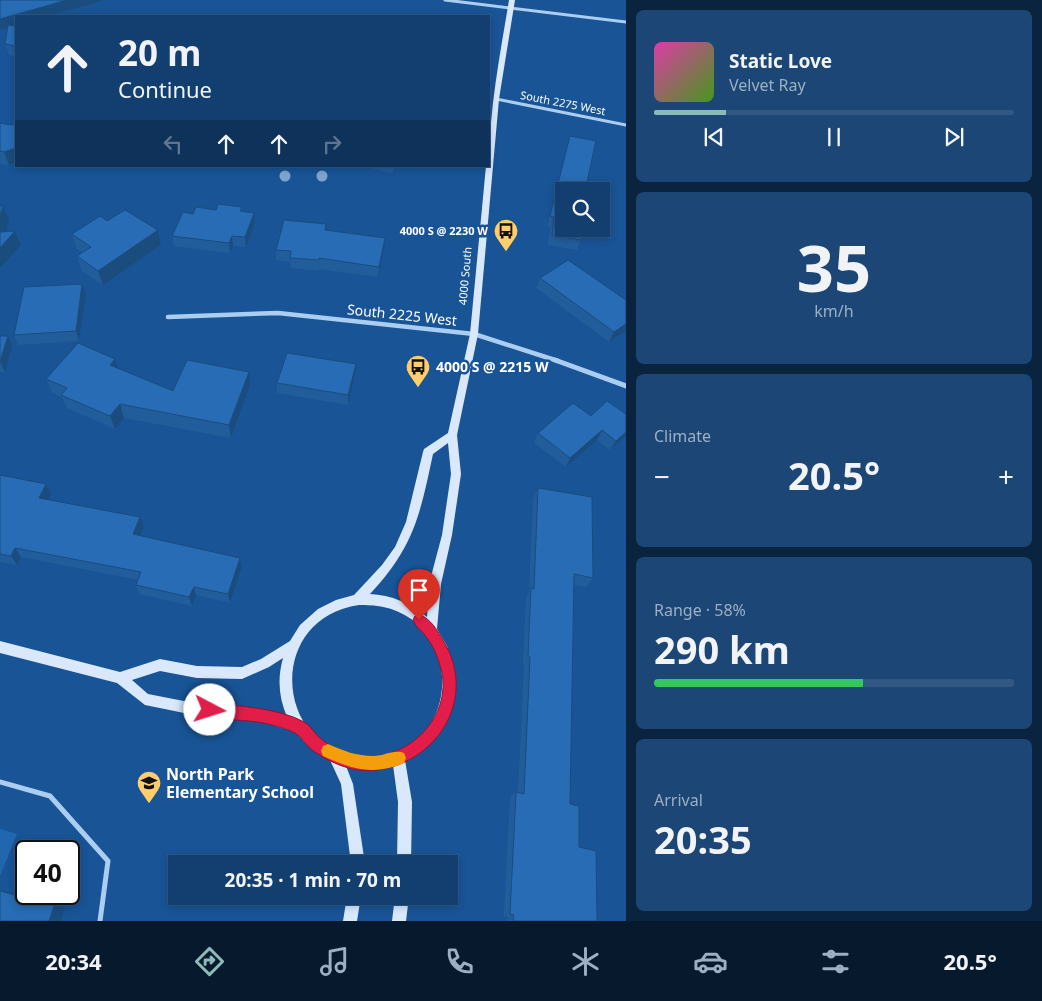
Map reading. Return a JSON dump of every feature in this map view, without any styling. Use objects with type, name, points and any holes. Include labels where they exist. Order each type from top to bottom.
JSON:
[{"type":"street","points":[[445,0],[626,22]]},
{"type":"street","name":"4000 South","points":[[490,163],[496,99],[512,0]]},
{"type":"street","name":"South 2275 West","points":[[496,99],[626,125]]},
{"type":"street","name":"4000 South","points":[[431,632],[435,584],[447,535],[456,474],[452,435],[474,334],[490,167]]},
{"type":"street","name":"South 2225 West","points":[[168,317],[278,313],[474,334],[579,368],[626,386]]},
{"type":"street","points":[[357,600],[385,570],[408,533],[428,452],[452,435]]},
{"type":"street","points":[[357,600],[378,600],[407,608],[431,632],[442,650],[448,671],[449,692],[444,713],[434,732],[418,748],[399,758],[369,763],[355,762],[334,755],[315,743],[300,727],[287,693],[285,666],[291,646],[303,628],[318,614],[336,604],[357,600]]},
{"type":"street","points":[[120,678],[160,665],[197,672],[242,673],[265,663],[291,646]]},
{"type":"street","points":[[0,647],[120,678],[145,699],[194,709],[260,715],[300,727]]},
{"type":"street","points":[[334,755],[347,784],[357,855]]},
{"type":"street","points":[[399,758],[405,802],[404,855]]},
{"type":"street","points":[[350,921],[353,905]]},
{"type":"street","points":[[399,921],[401,905]]},
{"type":"lane","points":[[0,782],[50,796],[108,861],[100,921]]},
{"type":"shaded area","points":[[0,829],[17,834],[0,876]]},
{"type":"building","points":[[0,0],[67,0],[0,19]]},
{"type":"building","points":[[8,25],[15,26],[15,46],[5,44]]},
{"type":"building","points":[[0,123],[11,125],[15,123],[15,148],[4,152],[0,151]]},
{"type":"building","points":[[570,136],[596,141],[587,182],[558,182]]},
{"type":"building","points":[[555,196],[555,236],[552,235],[554,217],[550,216]]},
{"type":"building","points":[[218,204],[242,207],[240,211],[254,213],[245,237],[232,236],[229,243],[172,236],[183,212],[193,214],[196,207],[216,210]]},
{"type":"building","points":[[0,206],[3,206],[0,218]]},
{"type":"building","points":[[125,210],[158,230],[98,271],[77,256],[91,247],[72,234],[100,216],[107,221]]},
{"type":"building","points":[[284,220],[326,224],[325,230],[385,238],[379,267],[319,258],[319,260],[290,258],[291,251],[276,250]]},
{"type":"building","points":[[15,231],[0,248],[0,232]]},
{"type":"building","points":[[564,237],[581,237],[581,240]]},
{"type":"building","points":[[568,260],[626,300],[626,324],[614,332],[540,278]]},
{"type":"building","points":[[82,284],[76,331],[14,335],[24,287]]},
{"type":"building","points":[[0,336],[8,336],[0,362]]},
{"type":"building","points":[[78,343],[115,359],[110,365],[173,391],[187,360],[249,372],[229,425],[120,404],[110,416],[61,395],[67,388],[46,379]]},
{"type":"building","points":[[287,353],[356,364],[348,395],[277,383]]},
{"type":"building","points":[[607,401],[626,414],[626,432],[616,441],[602,430],[570,458],[538,433],[573,403],[591,416]]},
{"type":"building","points":[[0,475],[46,484],[39,498],[140,517],[133,534],[240,558],[228,594],[194,587],[189,597],[136,585],[141,572],[15,548],[11,556],[0,554]]},
{"type":"building","points":[[538,488],[592,497],[593,578],[574,574],[570,804],[579,806],[579,847],[596,851],[597,921],[513,921],[514,915],[510,914],[516,792],[524,794],[531,588],[534,589]]},
{"type":"building","points":[[0,891],[15,895],[15,905],[54,906],[49,921],[0,921]]},
{"type":"slow traffic","points":[[328,751],[355,762],[377,764],[399,758]]},
{"type":"place","name":"4000 S @ 2230 W","points":[[506,252]]},
{"type":"place","name":"4000 S @ 2215 W","points":[[418,388]]},
{"type":"place","name":"North Park Elementary School","points":[[149,804]]},
{"type":"route","points":[[210,710],[260,715],[300,727],[315,743],[334,755],[355,762],[377,764],[399,758],[418,748],[434,732],[444,713],[449,692],[448,671],[442,650],[431,632],[419,620]]}]
